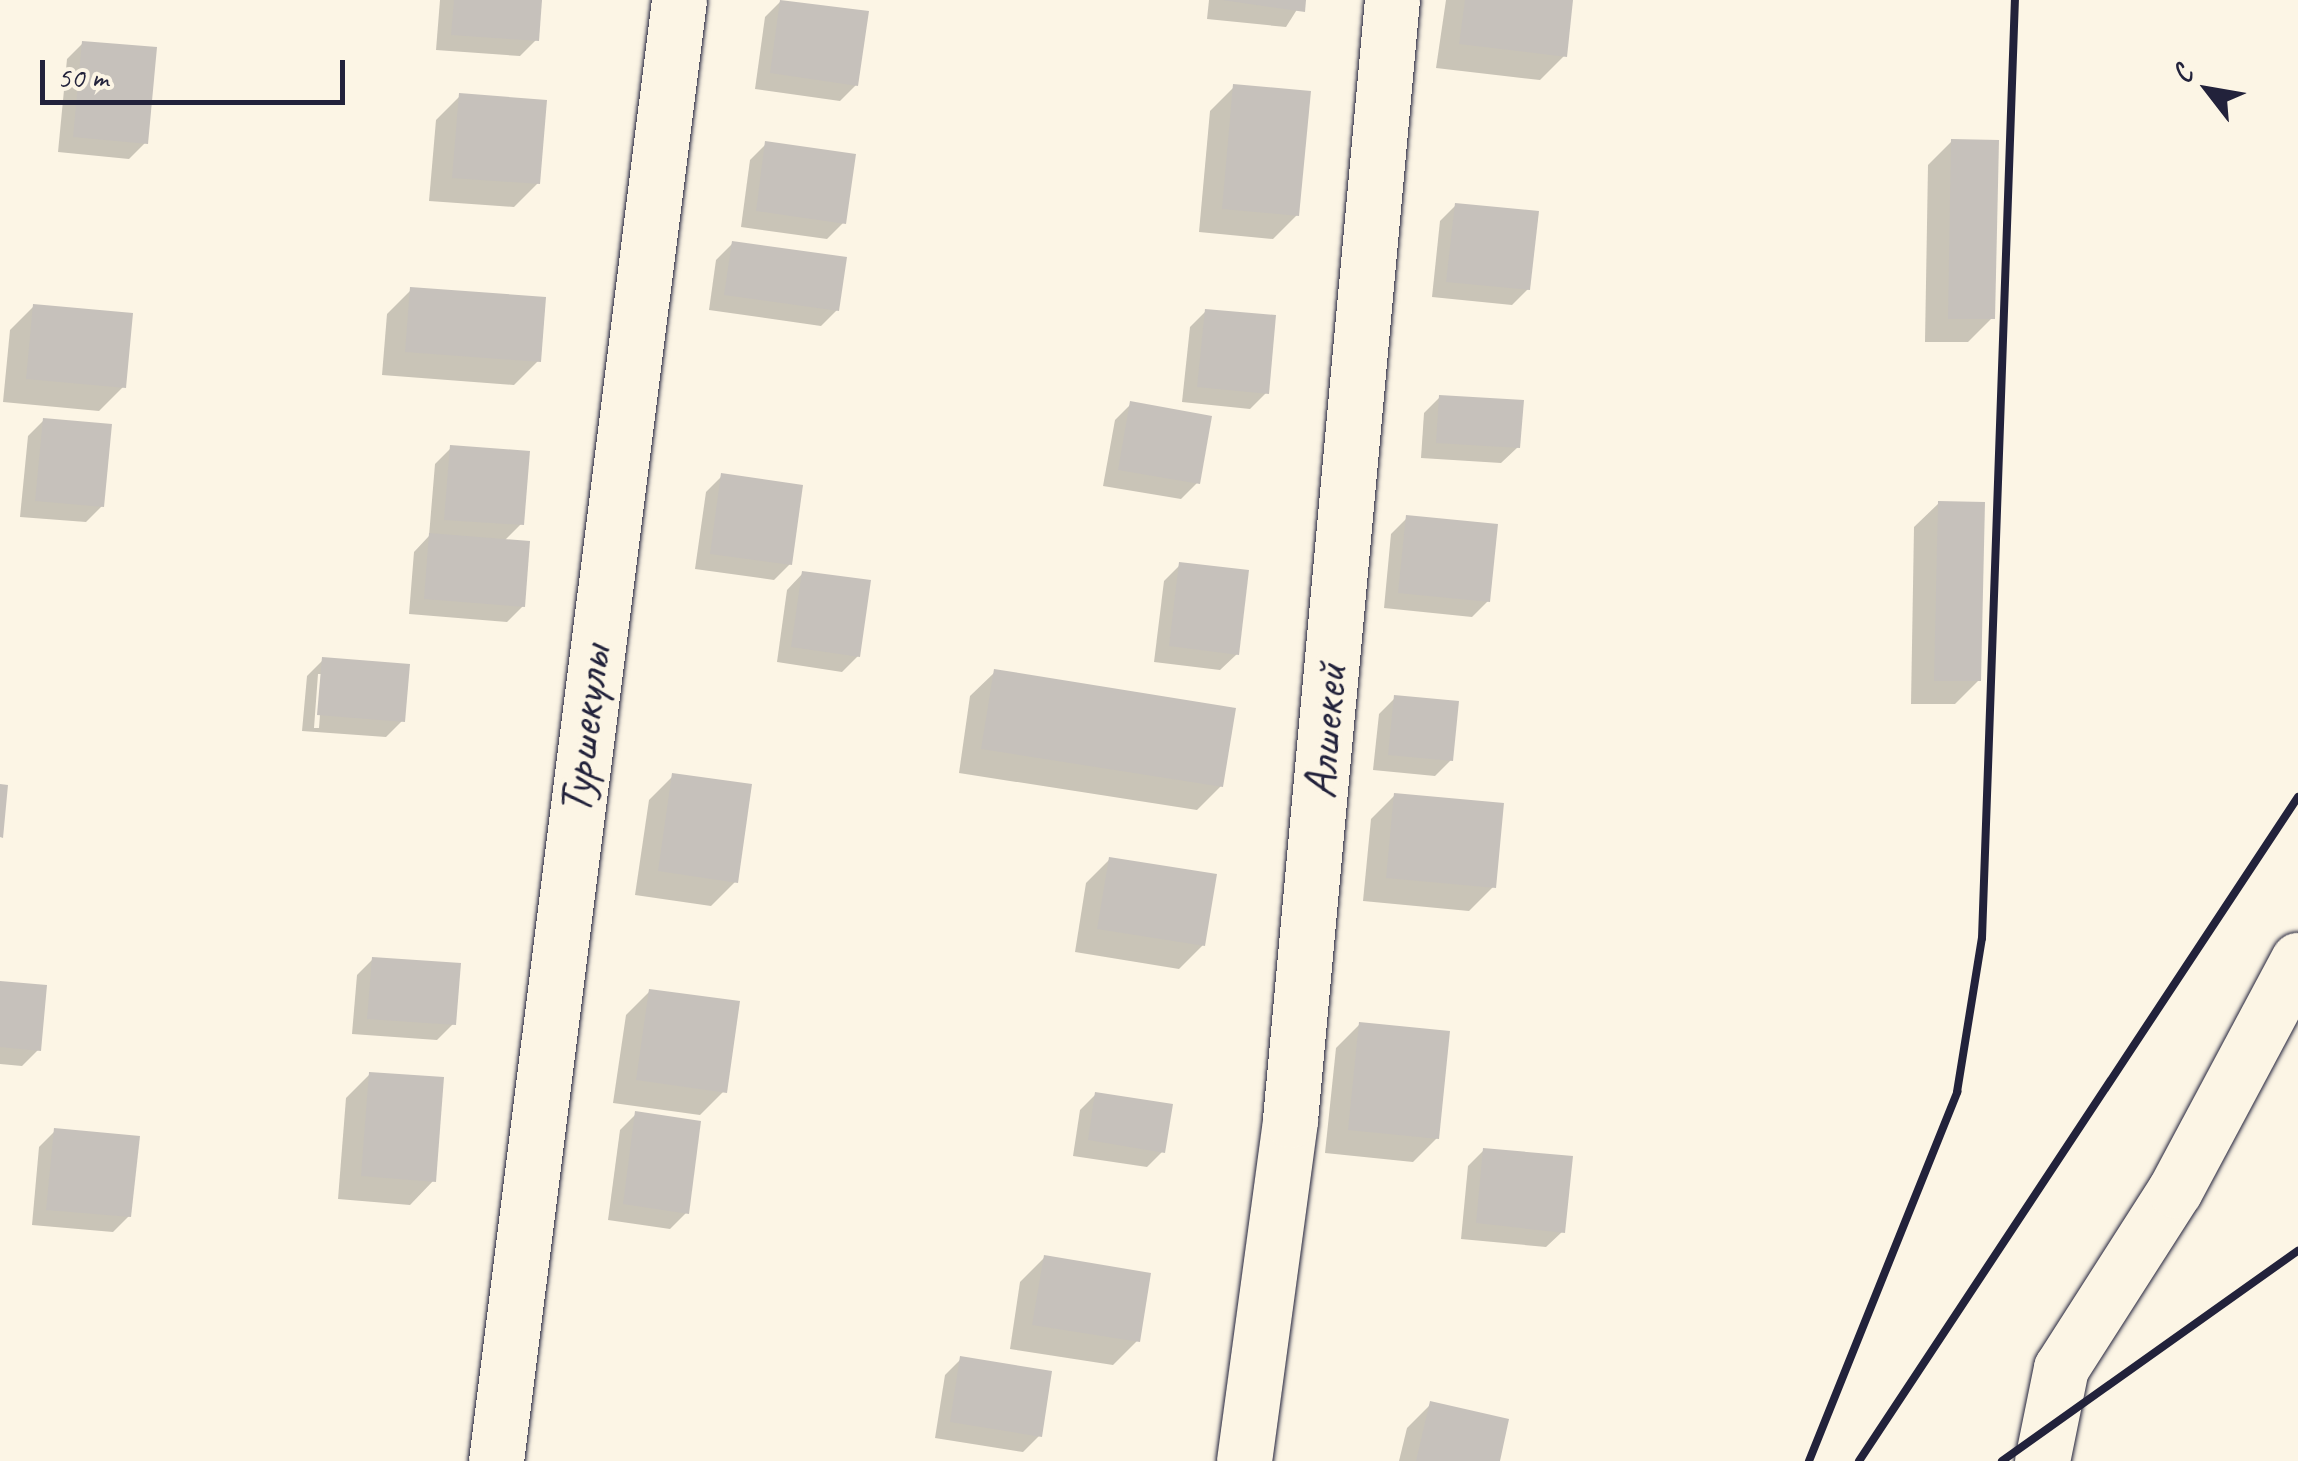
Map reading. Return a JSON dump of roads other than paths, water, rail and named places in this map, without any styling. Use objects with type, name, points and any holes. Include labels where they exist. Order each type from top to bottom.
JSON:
[{"type":"street","name":"Туршекулы","points":[[496,1461],[679,0]]},
{"type":"street","name":"Алшекей","points":[[1244,1461],[1292,1100],[1392,0]]},
{"type":"street","points":[[2042,1461],[2061,1368],[2175,1190],[2298,960]]},
{"type":"railway","points":[[1809,1461],[1957,1092],[1982,938],[2015,0]]},
{"type":"railway","points":[[1859,1461],[2298,797]]},
{"type":"railway","points":[[2002,1461],[2298,1251]]}]
